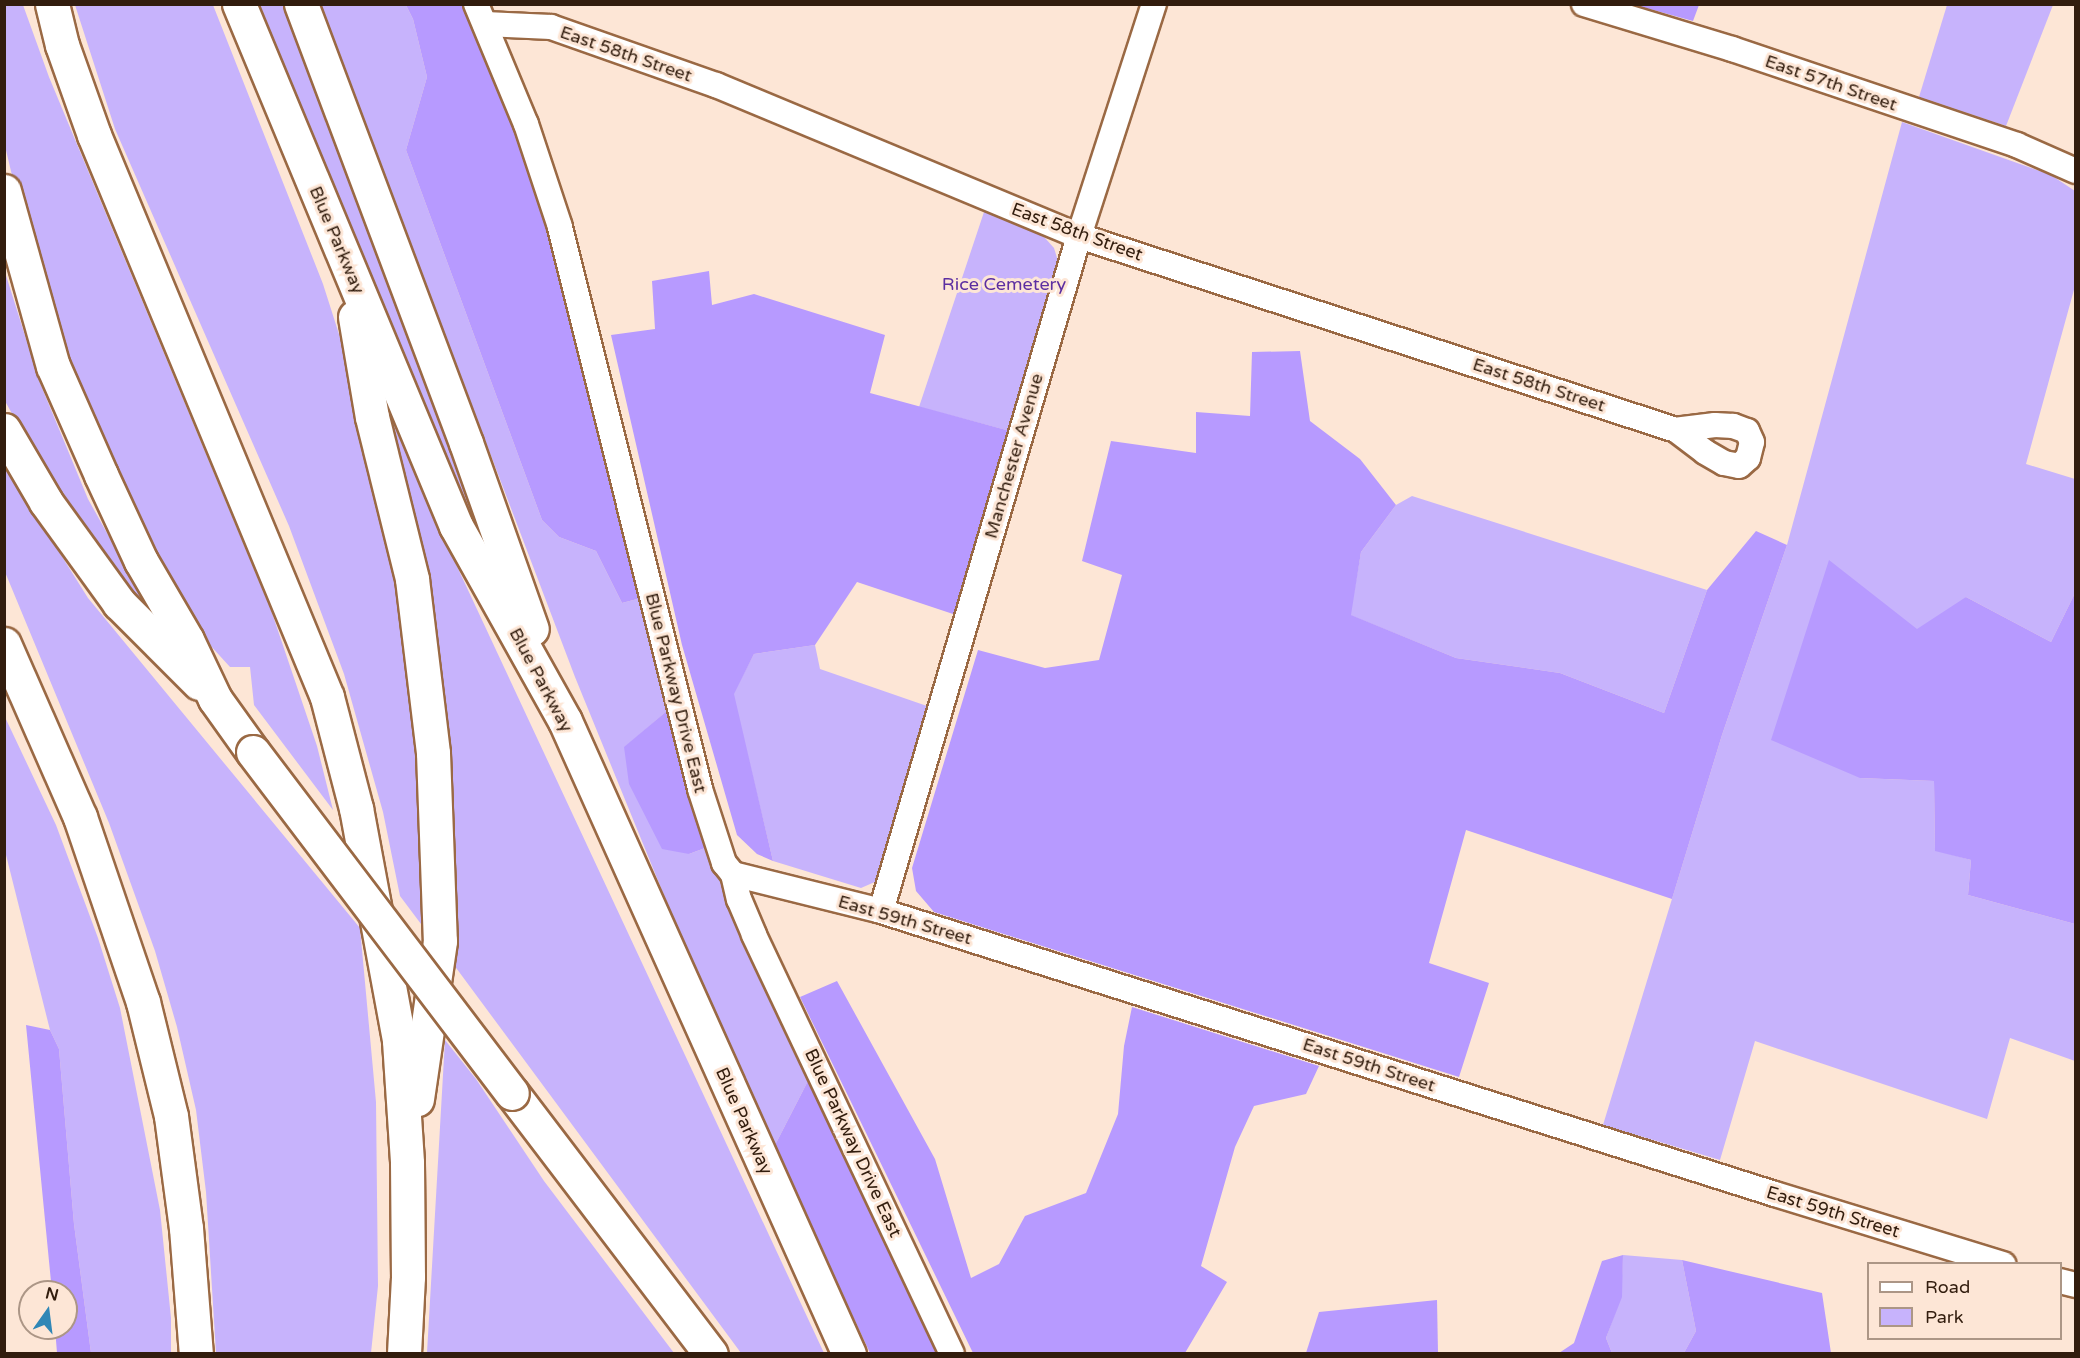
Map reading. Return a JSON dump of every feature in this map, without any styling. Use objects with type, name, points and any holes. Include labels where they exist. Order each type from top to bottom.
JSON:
[{"type":"highway","points":[[52,4],[62,45],[94,135],[327,697],[356,808],[399,1041],[407,1163],[408,1277],[404,1353]]},
{"type":"highway","name":"Blue Parkway","points":[[239,4],[456,526],[565,722],[849,1353]]},
{"type":"highway","points":[[301,4],[466,443],[565,722]]},
{"type":"highway","points":[[4,191],[53,366],[141,561],[188,640],[215,699]]},
{"type":"highway","points":[[345,259],[372,417],[412,579],[433,753],[440,941],[407,1163]]},
{"type":"highway","points":[[4,430],[46,502],[119,603],[215,699],[711,1353]]},
{"type":"highway","points":[[4,644],[80,817],[143,1002],[171,1116],[186,1228],[196,1353]]},
{"type":"street","name":"Manchester Avenue","points":[[881,911],[1079,236],[1154,4]]},
{"type":"street","name":"East 57th Street","points":[[1584,4],[1732,50],[1995,138],[2076,171]]},
{"type":"street","name":"East 58th Street","points":[[481,14],[551,27],[716,85],[1079,236],[1676,430]]},
{"type":"street","name":"Blue Parkway Drive East","points":[[481,14],[526,124],[560,227],[700,789],[724,863],[733,874],[739,899],[754,935],[952,1353]]},
{"type":"street","name":"East 59th Street","points":[[733,874],[881,911],[1775,1194],[2000,1262]]},
{"type":"green space","points":[[4,5],[23,5],[49,77],[271,610],[317,746],[333,810],[254,705],[250,667],[230,667],[199,633],[143,538],[74,385],[25,230],[5,146]]},
{"type":"green space","points":[[75,5],[213,5],[323,284],[345,353],[398,580],[420,769],[424,928],[400,896],[383,812],[344,674],[289,526],[115,129]]},
{"type":"green space","points":[[260,5],[284,5],[523,623],[469,519],[344,218]]},
{"type":"green space","points":[[320,5],[406,5],[413,19],[427,77],[406,150],[542,520],[559,537],[596,551],[622,603],[641,598],[668,710],[625,747],[689,854],[705,848],[810,1077],[774,1147],[690,959],[575,677]]},
{"type":"green space","points":[[1947,5],[2053,5],[2006,126],[1919,97]]},
{"type":"green space","points":[[1902,122],[2051,175],[2075,191],[2075,286],[2026,464],[2075,479],[2075,593],[2051,642],[1966,597],[1860,778],[1934,781],[1935,850],[1971,860],[1968,895],[2075,924],[2075,1061],[2010,1038],[1987,1119],[1755,1041],[1720,1160],[1603,1125],[1722,735],[1787,545]]},
{"type":"green space","name":"Rice Cemetery","points":[[985,209],[1031,228],[1054,248],[1058,261],[1057,276],[1010,431],[919,407]]},
{"type":"green space","points":[[4,269],[40,383],[88,499],[159,626],[156,629],[47,477],[5,401]]},
{"type":"green space","points":[[391,419],[447,545],[824,1353],[741,1353],[451,961],[388,421]]},
{"type":"green space","points":[[4,464],[88,598],[360,928],[376,1102],[378,1286],[371,1353],[216,1353],[206,1192],[196,1110],[177,1027],[155,951],[109,823],[5,572]]},
{"type":"green space","points":[[1412,496],[1707,590],[1664,713],[1560,673],[1456,658],[1350,615],[1361,552],[1396,505]]},
{"type":"green space","points":[[815,645],[820,669],[927,706],[877,881],[861,888],[773,861],[733,694],[754,654]]},
{"type":"green space","points":[[4,715],[56,825],[98,938],[120,1008],[160,1210],[171,1318],[171,1353],[91,1353],[74,1224],[59,1049],[50,1030],[5,851]]},
{"type":"green space","points":[[445,1040],[476,1079],[544,1181],[674,1353],[427,1353]]},
{"type":"green space","points":[[1623,1255],[1682,1260],[1696,1331],[1684,1353],[1612,1353],[1606,1338],[1621,1297]]},
{"type":"shaded area","points":[[406,5],[463,5],[481,42],[522,148],[550,236],[641,598],[622,603],[596,551],[559,537],[542,520],[406,150],[427,77],[413,19]]},
{"type":"shaded area","points":[[1635,5],[1699,5],[1693,21]]},
{"type":"shaded area","points":[[709,271],[712,305],[754,294],[885,335],[870,393],[1010,431],[956,615],[857,582],[815,645],[754,654],[734,694],[773,861],[757,854],[737,835],[682,645],[611,335],[655,329],[652,281]]},
{"type":"shaded area","points":[[1300,351],[1310,421],[1360,459],[1396,505],[1361,552],[1351,615],[1456,658],[1560,673],[1664,713],[1707,590],[1756,531],[1787,545],[1722,735],[1672,899],[1466,830],[1429,963],[1489,983],[1459,1077],[934,912],[916,891],[912,868],[978,650],[1045,668],[1099,660],[1122,575],[1082,561],[1111,441],[1196,453],[1196,412],[1250,416],[1252,352]]},
{"type":"shaded area","points":[[1829,560],[1917,629],[1966,597],[2051,642],[2075,593],[2075,924],[1968,895],[1971,860],[1935,851],[1934,781],[1860,778],[1771,740]]},
{"type":"shaded area","points":[[668,710],[692,809],[705,848],[689,854],[662,849],[629,784],[624,747]]},
{"type":"shaded area","points":[[837,981],[935,1159],[971,1278],[999,1264],[1025,1216],[1086,1193],[1118,1114],[1124,1046],[1132,1007],[1319,1066],[1306,1094],[1254,1106],[1235,1147],[1201,1266],[1227,1282],[1185,1353],[973,1353],[800,997]]},
{"type":"shaded area","points":[[26,1025],[50,1030],[59,1049],[74,1224],[91,1353],[57,1353],[56,1340],[78,1340],[78,1280],[51,1280]]},
{"type":"shaded area","points":[[810,1077],[940,1353],[870,1353],[774,1147]]},
{"type":"shaded area","points":[[1623,1255],[1622,1297],[1606,1338],[1612,1353],[1559,1353],[1574,1343],[1602,1261]]},
{"type":"shaded area","points":[[1682,1260],[1822,1293],[1831,1353],[1684,1353],[1696,1331]]},
{"type":"shaded area","points":[[1437,1300],[1438,1353],[1306,1353],[1319,1312]]}]
